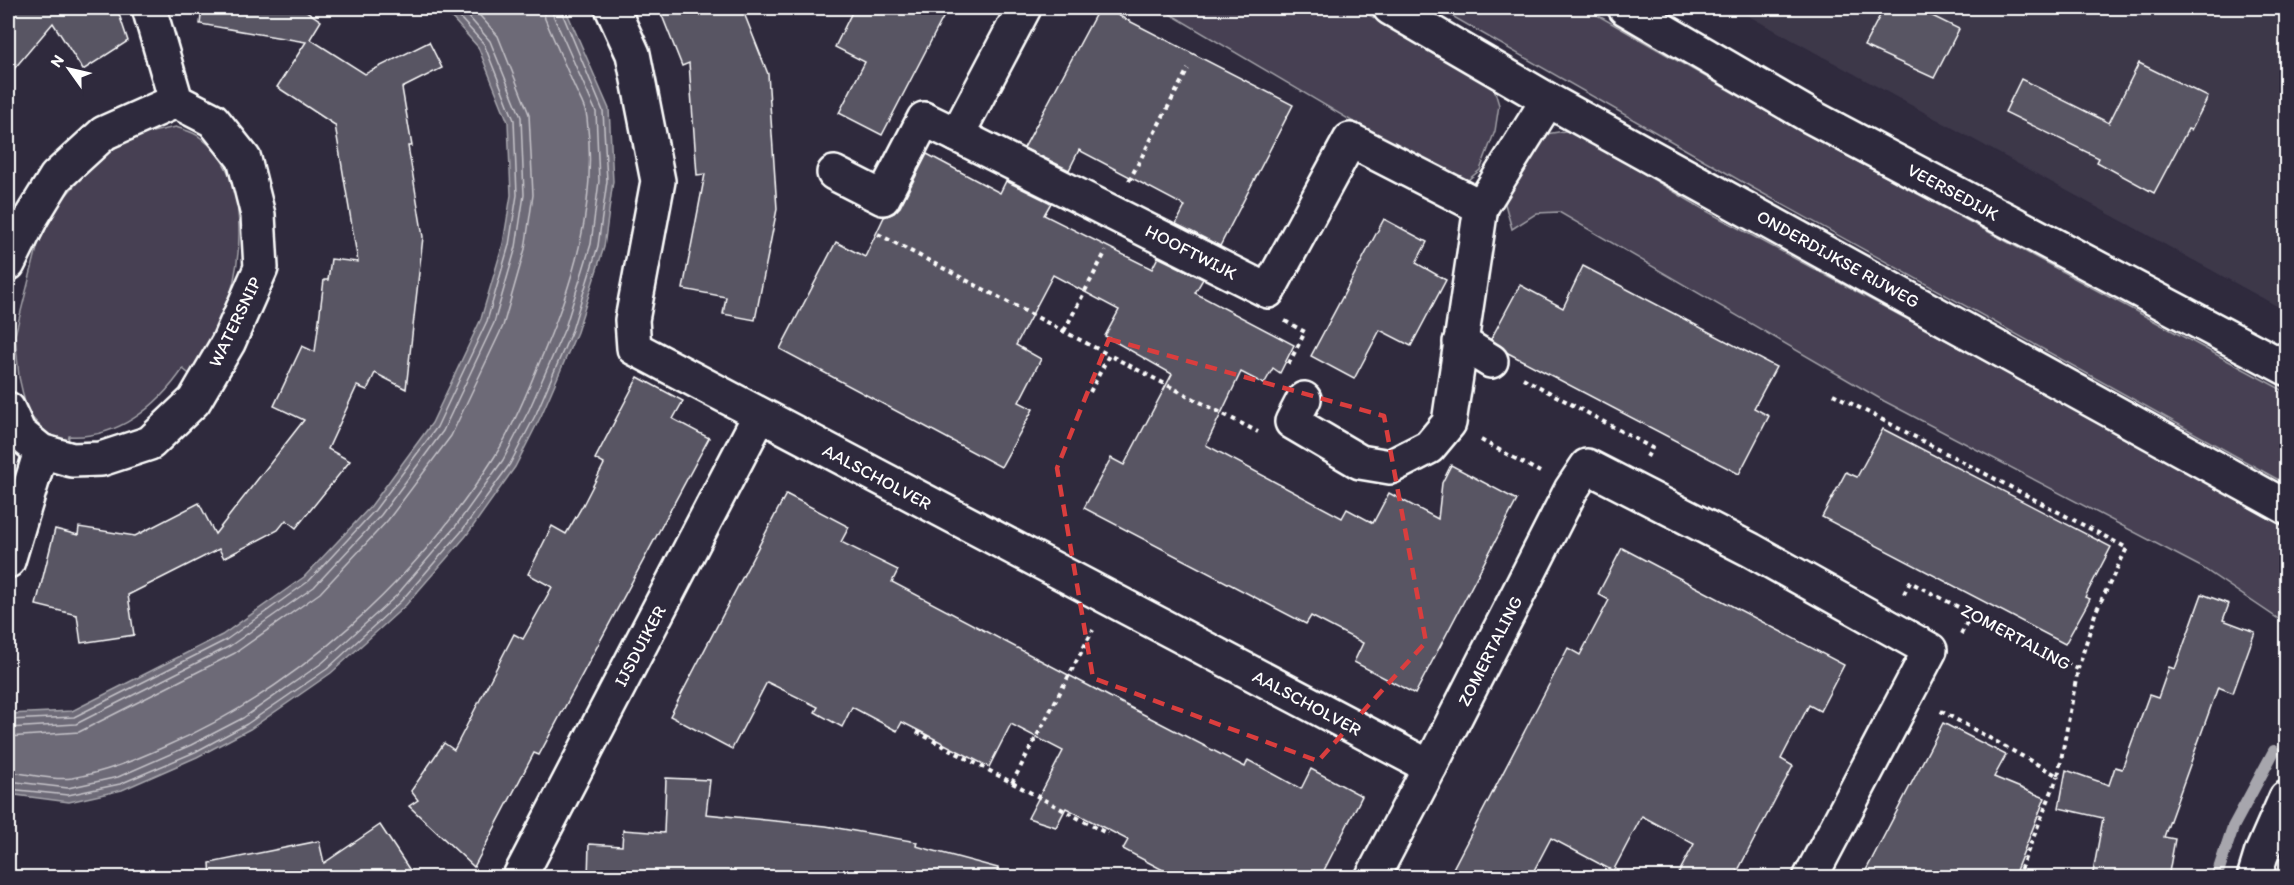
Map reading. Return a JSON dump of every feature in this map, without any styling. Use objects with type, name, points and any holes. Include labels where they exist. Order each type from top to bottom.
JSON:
[{"type":"street","points":[[8,264],[32,216],[56,177],[104,133],[176,101],[149,8]]},
{"type":"street","name":"AALSCHOLVER","points":[[612,8],[633,54],[658,181],[632,320],[634,348],[1430,767]]},
{"type":"street","points":[[957,135],[1024,8]]},
{"type":"street","name":"ONDERDIJKSE RIJWEG","points":[[1390,8],[1548,100],[2286,507]]},
{"type":"street","name":"VEERSEDIJK","points":[[1625,8],[1810,116],[2286,368]]},
{"type":"street","points":[[1298,411],[1360,462],[1390,467],[1429,447],[1449,423],[1481,207],[1548,100]]},
{"type":"street","name":"WATERSNIP","points":[[8,409],[19,433],[41,451],[72,460],[101,459],[150,443],[194,401],[228,343],[261,268],[258,215],[244,159],[213,120],[176,101]]},
{"type":"street","name":"HOOFTWIJK","points":[[883,198],[924,119],[1268,291]]},
{"type":"street","points":[[1268,291],[1350,140],[1481,207]]},
{"type":"street","points":[[834,173],[883,198]]},
{"type":"street","points":[[1460,342],[1491,360]]},
{"type":"street","name":"IJSDUIKER","points":[[519,878],[760,415]]},
{"type":"street","points":[[8,561],[41,451]]},
{"type":"street","name":"ZOMERTALING","points":[[1372,878],[1571,490],[1587,466],[1751,550],[1930,650],[1810,878]]},
{"type":"street","points":[[2254,878],[2261,855],[2286,798]]},
{"type":"path","points":[[1064,331],[1188,69]]},
{"type":"path","points":[[883,198],[875,233],[1263,435],[1298,411],[1287,367],[1305,332],[1276,316],[1268,291]]},
{"type":"path","points":[[1090,392],[1109,355]]},
{"type":"path","points":[[1491,360],[1652,448],[1629,488]]},
{"type":"path","points":[[1833,394],[2127,548],[2096,611],[2078,669]]},
{"type":"path","points":[[1449,423],[1571,490]]},
{"type":"path","name":"ZOMERTALING","points":[[1886,626],[1910,582],[2078,669],[2058,776],[2017,878]]},
{"type":"path","points":[[1012,783],[1109,599]]},
{"type":"path","points":[[1907,692],[2058,776]]},
{"type":"path","points":[[917,732],[1108,834]]},
{"type":"highlighted area","points":[[1109,339],[1384,416],[1426,642],[1318,761],[1093,678],[1057,468]]},
{"type":"shaded area","points":[[1160,8],[1357,8],[1493,85],[1499,105],[1495,131],[1480,170],[1457,189],[1440,173]]},
{"type":"shaded area","points":[[1438,8],[1585,8],[1795,128],[2286,392],[2286,484],[1753,188]]},
{"type":"shaded area","points":[[1734,8],[2286,8],[2286,311]]},
{"type":"shaded area","points":[[176,127],[199,136],[217,154],[229,174],[236,197],[239,246],[231,294],[224,315],[192,376],[183,369],[161,396],[134,418],[103,432],[87,436],[69,436],[67,449],[50,437],[27,412],[19,377],[15,335],[38,244],[61,201],[96,161],[133,136]]},
{"type":"shaded area","points":[[1571,130],[1703,209],[2286,524],[2286,624],[2201,567],[1884,401],[1559,212],[1537,213],[1512,229],[1505,204],[1522,159],[1546,134]]},
{"type":"water","points":[[443,8],[565,8],[609,109],[613,181],[604,247],[577,332],[541,416],[515,467],[466,536],[406,605],[331,673],[250,729],[197,757],[122,790],[69,802],[8,794],[8,714],[72,711],[222,635],[304,577],[371,506],[432,423],[481,319],[503,244],[511,195],[508,122],[478,47]]},
{"type":"building","points":[[8,8],[117,8],[128,41],[83,70],[53,23],[8,76]]},
{"type":"building","points":[[202,8],[302,8],[321,21],[310,39],[365,74],[429,42],[442,68],[402,88],[412,146],[408,146],[423,237],[406,389],[375,373],[367,390],[357,386],[328,449],[350,461],[296,528],[286,520],[278,530],[224,558],[219,549],[128,595],[134,635],[81,643],[77,615],[36,605],[55,529],[78,535],[79,527],[135,536],[199,503],[215,534],[304,420],[274,406],[302,346],[315,352],[324,280],[328,280],[331,259],[358,262],[335,125],[277,87],[306,42],[200,24]]},
{"type":"building","points":[[659,8],[742,8],[768,74],[777,209],[755,320],[723,314],[726,297],[683,289],[705,174],[697,175],[689,63],[682,66]]},
{"type":"building","points":[[854,8],[948,8],[882,135],[839,113],[865,62],[835,47]]},
{"type":"building","points":[[1099,8],[1104,8],[1293,105],[1220,246],[1176,224],[1185,206],[1079,150],[1069,170],[1024,148]]},
{"type":"building","points":[[1884,8],[1916,8],[1959,29],[1934,78],[1864,46]]},
{"type":"building","points":[[2139,63],[2208,97],[2154,193],[2097,162],[2099,158],[2005,112],[2021,79],[2109,123]]},
{"type":"building","points":[[927,154],[1000,193],[1006,181],[1051,203],[1044,215],[1152,269],[1158,257],[1203,279],[1195,293],[1294,345],[1280,373],[1273,368],[1264,384],[1241,372],[1206,445],[1342,518],[1347,509],[1373,523],[1389,493],[1438,519],[1442,483],[1451,465],[1517,500],[1415,694],[1354,662],[1363,643],[1311,616],[1306,624],[1084,508],[1111,458],[1124,465],[1172,374],[1105,336],[1119,310],[1053,275],[1016,345],[1041,359],[1019,402],[1033,409],[1001,467],[780,349],[836,242],[865,257],[884,217],[894,213],[900,207]]},
{"type":"building","points":[[1384,219],[1427,242],[1416,263],[1446,280],[1411,346],[1380,330],[1354,379],[1311,356]]},
{"type":"building","points":[[1583,266],[1776,367],[1754,408],[1769,416],[1739,474],[1508,353],[1491,339],[1520,285],[1563,308]]},
{"type":"building","points":[[638,377],[683,401],[673,419],[709,438],[539,755],[534,753],[474,867],[409,806],[418,800],[411,791],[444,743],[454,750],[514,634],[523,639],[552,587],[528,574],[552,526],[566,534],[583,505],[604,464],[595,459]]},
{"type":"building","points":[[1883,429],[2111,547],[2085,597],[2090,599],[2065,644],[1822,517],[1846,472],[1857,477]]},
{"type":"building","points":[[786,494],[849,527],[841,542],[898,570],[892,582],[1110,697],[1245,767],[1248,760],[1301,789],[1311,769],[1362,796],[1320,878],[1178,878],[1123,849],[1128,840],[1066,808],[1056,827],[1028,818],[1063,751],[1011,724],[989,767],[902,722],[897,731],[852,707],[842,727],[815,712],[818,707],[767,682],[732,749],[670,716]]},
{"type":"building","points":[[1622,548],[1844,665],[1820,711],[1809,705],[1781,759],[1793,766],[1734,878],[1676,878],[1694,844],[1642,816],[1613,871],[1551,838],[1530,878],[1448,878],[1568,648],[1580,655],[1609,600],[1598,594]]},
{"type":"building","points":[[2202,594],[2229,604],[2223,620],[2255,632],[2233,693],[2218,687],[2164,837],[2175,839],[2168,878],[2092,878],[2103,818],[2059,808],[2066,770],[2109,785],[2115,767],[2122,769],[2149,695],[2158,698],[2169,667],[2175,669]]},
{"type":"building","points":[[1943,723],[2006,755],[1994,777],[2045,798],[2013,878],[1862,878]]},
{"type":"building","points":[[666,778],[710,780],[706,814],[826,826],[917,842],[916,846],[998,868],[996,878],[588,878],[589,844],[622,846],[623,830],[664,833]]},
{"type":"building","points":[[380,825],[415,878],[211,878],[210,863],[319,841],[324,863]]},
{"type":"waterway","points":[[2216,878],[2233,827],[2274,751]]}]
